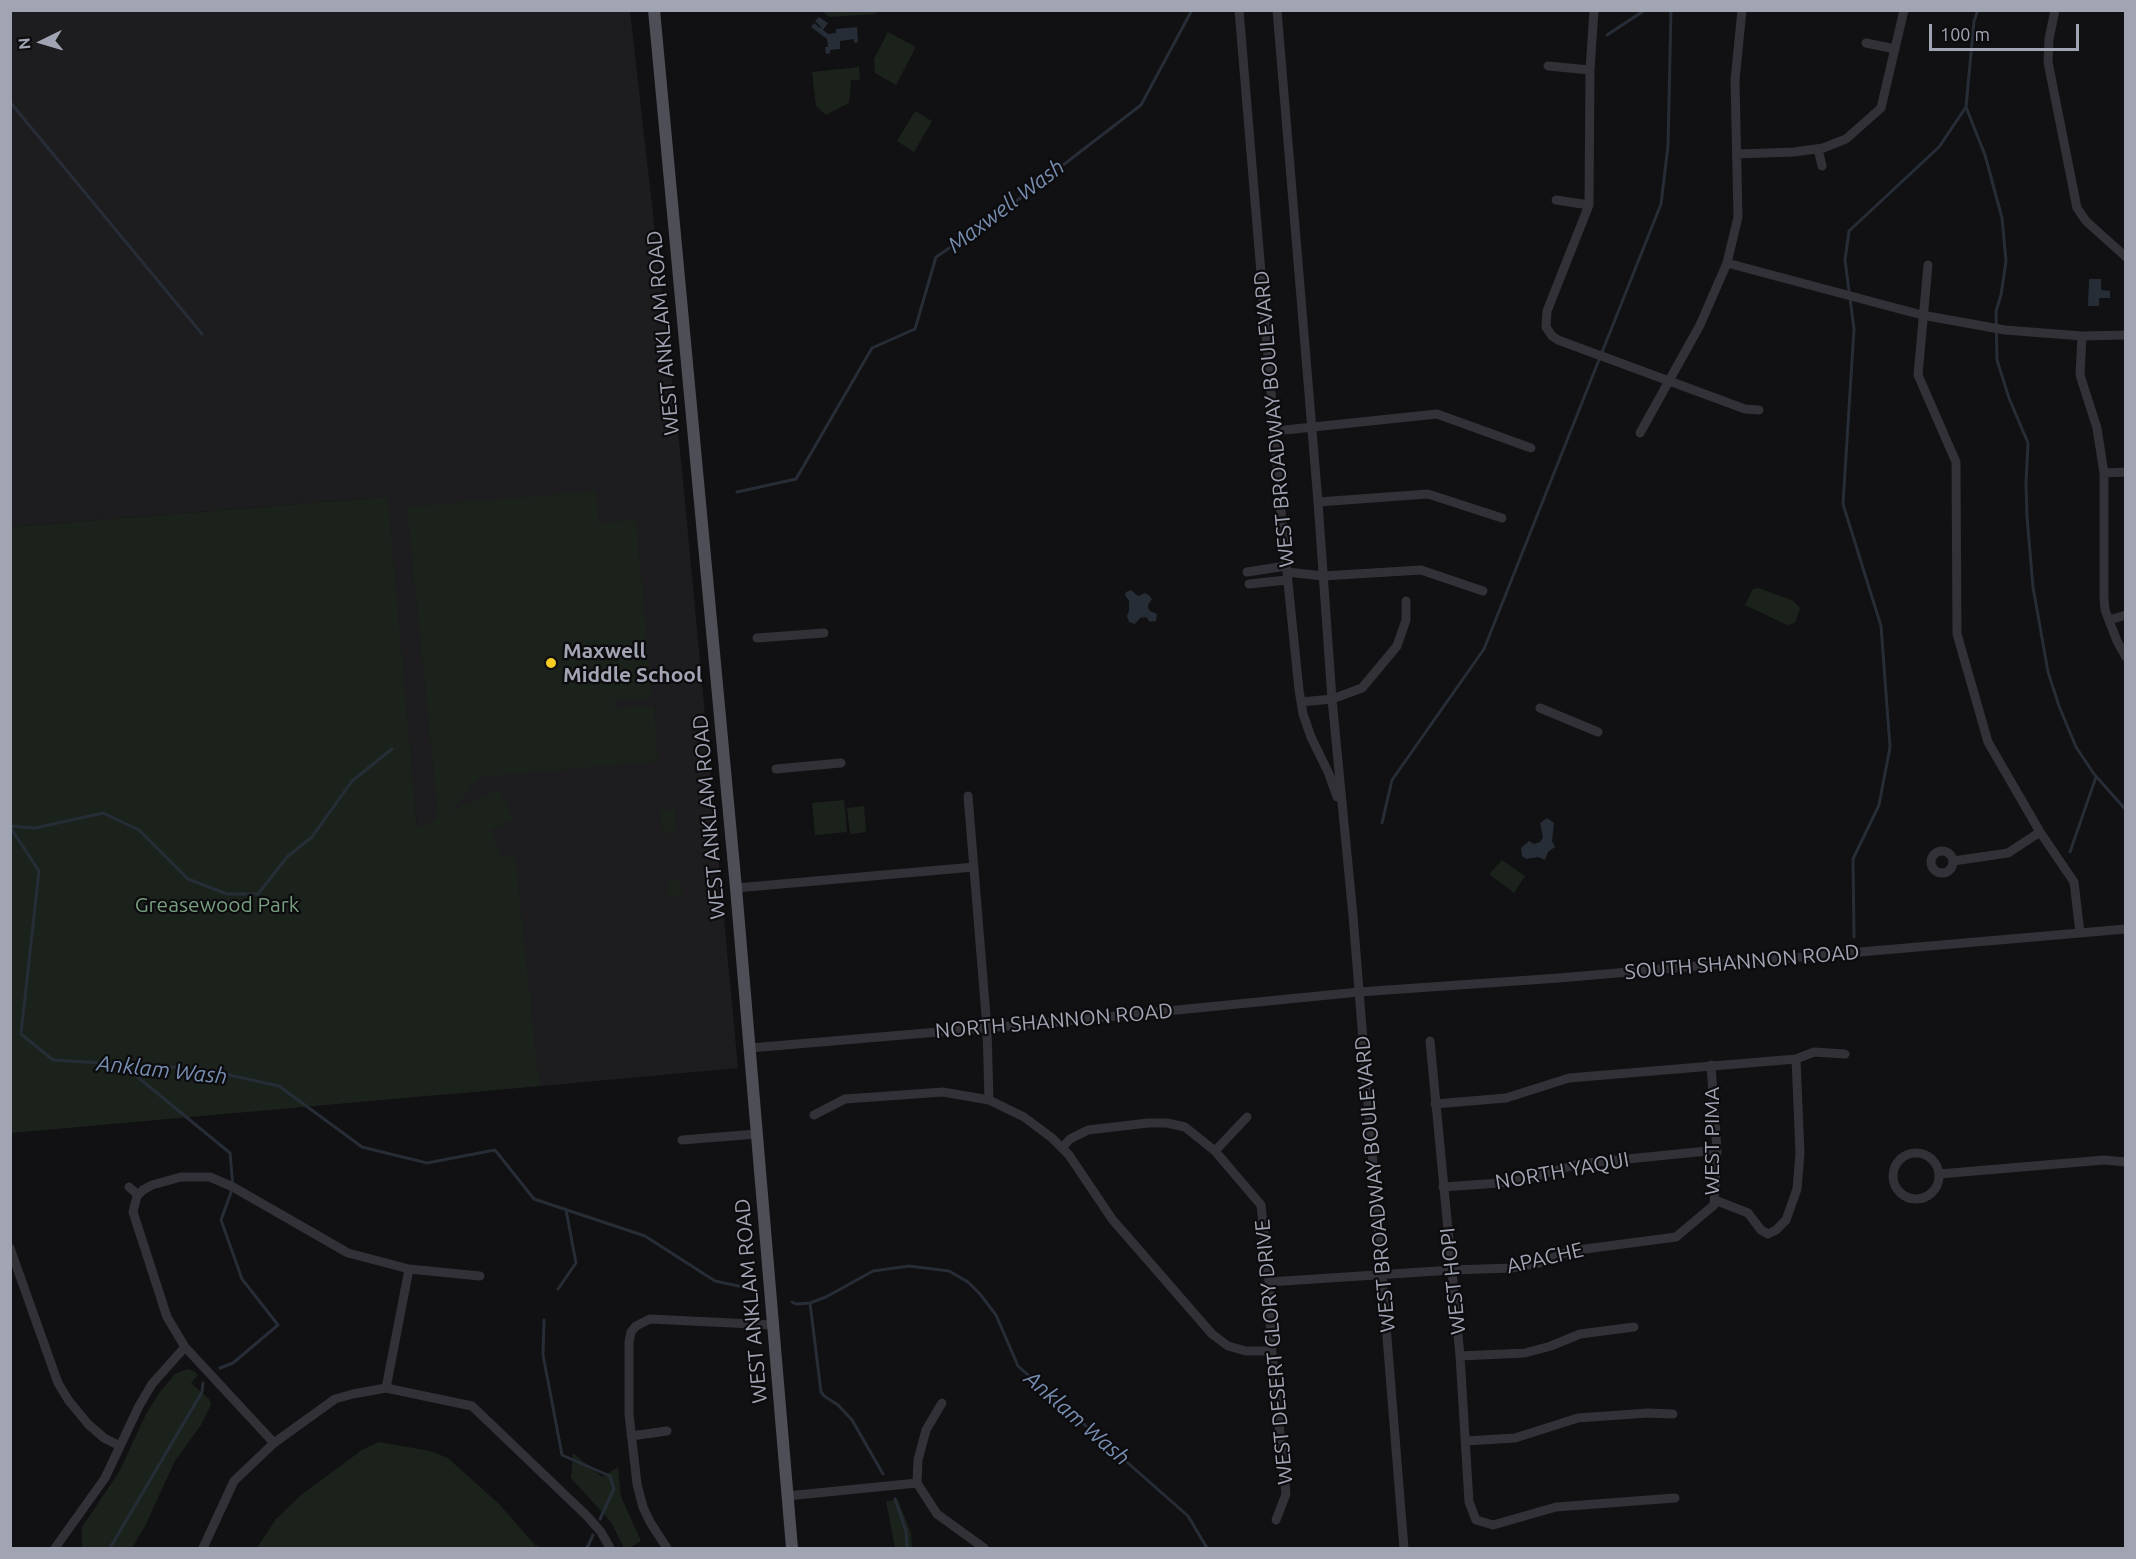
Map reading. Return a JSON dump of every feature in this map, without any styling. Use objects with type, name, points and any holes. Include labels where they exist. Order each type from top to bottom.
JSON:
[{"type":"main road","name":"WEST ANKLAM ROAD","points":[[654,10],[736,888],[792,1548]]},
{"type":"street","name":"WEST BROADWAY BOULEVARD","points":[[1239,10],[1287,573],[1301,702],[1311,737],[1329,774],[1344,819]]},
{"type":"street","name":"WEST BROADWAY BOULEVARD","points":[[1277,10],[1332,699],[1359,992],[1404,1548]]},
{"type":"street","points":[[1594,10],[1590,70],[1589,205],[1546,311],[1543,332],[1558,340],[1668,382],[1745,409],[1759,410]]},
{"type":"street","points":[[1640,434],[1700,325],[1727,262],[1738,217],[1736,80],[1742,10]]},
{"type":"street","points":[[1737,154],[1818,149],[1846,139],[1881,108],[1904,10]]},
{"type":"street","points":[[2055,10],[2049,39],[2048,62],[2077,208],[2086,221],[2126,257]]},
{"type":"street","points":[[1866,43],[1895,49]]},
{"type":"street","points":[[1548,66],[1590,70]]},
{"type":"street","points":[[1818,149],[1822,166]]},
{"type":"street","points":[[1556,200],[1589,205]]},
{"type":"street","points":[[1727,262],[1922,315],[2005,330],[2082,336],[2126,334]]},
{"type":"street","points":[[1928,264],[1918,375],[1956,462],[1957,634],[1988,742],[2040,832],[2074,882],[2080,933]]},
{"type":"street","points":[[2082,336],[2080,375],[2097,428],[2104,473],[2103,598],[2116,641],[2126,657]]},
{"type":"street","points":[[1275,431],[1437,414],[1531,448]]},
{"type":"street","points":[[2104,473],[2126,472]]},
{"type":"street","points":[[1318,502],[1428,494],[1502,518]]},
{"type":"street","points":[[1247,572],[1323,576],[1421,570],[1483,591]]},
{"type":"street","points":[[1249,584],[1287,573]]},
{"type":"street","points":[[1301,702],[1332,699],[1362,688],[1397,646],[1406,620],[1406,601]]},
{"type":"street","points":[[2109,620],[2126,615]]},
{"type":"street","points":[[757,638],[824,633]]},
{"type":"street","points":[[1540,708],[1598,732]]},
{"type":"street","points":[[776,769],[841,763]]},
{"type":"street","points":[[968,796],[987,1028],[989,1100]]},
{"type":"street","points":[[1953,861],[2008,854],[2040,832]]},
{"type":"street","points":[[736,888],[974,867]]},
{"type":"street","name":"SOUTH SHANNON ROAD","points":[[1359,992],[1564,977],[2126,929]]},
{"type":"street","name":"NORTH SHANNON ROAD","points":[[750,1048],[1359,992]]},
{"type":"street","name":"WEST HOPI","points":[[1430,1041],[1460,1356],[1469,1502],[1476,1520],[1493,1525],[1556,1507],[1675,1498]]},
{"type":"street","points":[[1436,1104],[1506,1098],[1569,1078],[1796,1059],[1814,1052],[1845,1054]]},
{"type":"street","points":[[1715,1200],[1748,1212],[1761,1230],[1768,1234],[1786,1220],[1797,1189],[1800,1154],[1796,1059]]},
{"type":"street","name":"WEST PIMA","points":[[1676,1237],[1714,1204],[1715,1200],[1717,1150],[1711,1065]]},
{"type":"street","points":[[814,1115],[845,1099],[943,1092],[989,1100],[1024,1117],[1062,1148],[1112,1220],[1212,1334],[1228,1346],[1246,1352],[1272,1351]]},
{"type":"street","points":[[1215,1151],[1247,1117]]},
{"type":"street","name":"WEST DESERT GLORY DRIVE","points":[[1062,1148],[1070,1139],[1088,1130],[1167,1123],[1185,1128],[1215,1151],[1261,1205],[1286,1494],[1276,1520]]},
{"type":"street","points":[[682,1140],[757,1134]]},
{"type":"street","name":"NORTH YAQUI","points":[[1443,1187],[1527,1179],[1578,1164],[1717,1150]]},
{"type":"street","points":[[1913,1153],[1928,1155],[1933,1160],[1939,1174],[1935,1189],[1923,1198],[1907,1197],[1901,1193],[1893,1180],[1893,1172],[1900,1159],[1913,1153]]},
{"type":"street","points":[[1939,1174],[2104,1160],[2126,1162]]},
{"type":"street","points":[[274,1443],[185,1347],[167,1317],[135,1220],[134,1204],[138,1196],[152,1185],[181,1177],[210,1177],[233,1187],[348,1253],[409,1269],[480,1276]]},
{"type":"street","points":[[129,1187],[138,1196]]},
{"type":"street","name":"APACHE","points":[[1269,1281],[1512,1268],[1539,1263],[1578,1249],[1676,1237]]},
{"type":"street","points":[[10,1248],[58,1383],[88,1424],[120,1446]]},
{"type":"street","points":[[387,1388],[409,1269]]},
{"type":"street","points":[[668,1548],[650,1522],[639,1496],[629,1414],[629,1342],[632,1323],[650,1319],[773,1325]]},
{"type":"street","points":[[1460,1356],[1525,1353],[1551,1346],[1580,1334],[1634,1327]]},
{"type":"street","points":[[55,1548],[105,1478],[152,1384],[185,1347]]},
{"type":"street","points":[[203,1548],[234,1481],[274,1443],[335,1399],[387,1388],[472,1406],[588,1517],[601,1532],[610,1548]]},
{"type":"street","points":[[942,1404],[926,1430],[918,1460],[918,1483],[937,1514],[984,1548]]},
{"type":"street","points":[[1466,1441],[1515,1438],[1578,1418],[1648,1413],[1673,1414]]},
{"type":"street","points":[[631,1436],[667,1431]]},
{"type":"street","points":[[787,1496],[918,1483]]},
{"type":"shaded area","points":[[11,11],[630,11],[682,469],[738,1068],[442,1095],[386,497],[11,527]]},
{"type":"shaded area","points":[[819,17],[828,23],[823,30],[828,34],[836,33],[836,29],[857,27],[858,42],[854,43],[854,39],[840,41],[840,49],[830,50],[830,53],[826,54],[827,39],[811,27],[814,23],[821,27],[815,21]]},
{"type":"shaded area","points":[[2089,279],[2101,279],[2101,290],[2110,291],[2110,298],[2099,298],[2099,306],[2088,306]]},
{"type":"shaded area","points":[[1131,590],[1138,596],[1145,593],[1149,595],[1152,599],[1148,608],[1157,614],[1156,621],[1150,622],[1146,617],[1140,618],[1135,624],[1129,622],[1127,616],[1129,601],[1125,595]]},
{"type":"shaded area","points":[[1547,818],[1554,823],[1552,841],[1555,847],[1548,852],[1545,860],[1538,857],[1526,859],[1522,856],[1521,848],[1529,841],[1534,844],[1540,842],[1543,837],[1540,823]]},
{"type":"green space","points":[[821,11],[877,11],[875,14],[830,17]]},
{"type":"green space","points":[[888,32],[916,47],[896,85],[875,73],[874,59]]},
{"type":"green space","points":[[859,67],[860,80],[851,80],[849,103],[826,115],[816,106],[812,72]]},
{"type":"green space","points":[[915,111],[932,121],[914,152],[897,141]]},
{"type":"green space","name":"Greasewood Park","points":[[596,491],[599,524],[636,519],[652,698],[614,700],[614,708],[654,706],[658,761],[480,777],[450,812],[499,789],[513,820],[491,830],[501,857],[515,853],[539,1086],[11,1133],[11,527],[386,497],[417,828],[437,819],[437,805],[407,507]]},
{"type":"green space","points":[[1758,588],[1792,600],[1800,608],[1795,623],[1787,625],[1745,605],[1753,589]]},
{"type":"green space","points":[[844,800],[847,832],[815,835],[812,803]]},
{"type":"green space","points":[[864,806],[866,832],[850,834],[847,808]]},
{"type":"green space","points":[[674,809],[676,832],[663,834],[661,810]]},
{"type":"green space","points":[[1502,860],[1525,876],[1514,893],[1489,874]]},
{"type":"green space","points":[[680,879],[682,896],[668,897],[667,882]]},
{"type":"green space","points":[[187,1369],[198,1375],[191,1383],[210,1400],[211,1405],[201,1425],[175,1461],[146,1524],[132,1548],[82,1548],[82,1527],[119,1472],[146,1414],[159,1393],[175,1374]]},
{"type":"green space","points":[[379,1442],[430,1451],[448,1458],[499,1504],[535,1545],[542,1548],[257,1548],[276,1519],[301,1495],[362,1450]]},
{"type":"green space","points":[[573,1453],[602,1477],[618,1467],[621,1497],[641,1541],[629,1548],[624,1548],[611,1522],[571,1478]]},
{"type":"green space","points":[[898,1500],[911,1533],[912,1548],[895,1548],[886,1501]]},
{"type":"waterway","name":"Maxwell Wash","points":[[737,492],[796,479],[872,348],[915,329],[936,257],[993,219],[1141,105],[1192,10]]},
{"type":"waterway","points":[[1607,35],[1645,10]]},
{"type":"waterway","points":[[1382,823],[1392,780],[1484,649],[1661,204],[1668,146],[1671,10]]},
{"type":"waterway","points":[[1978,10],[1974,21],[1966,107],[1985,155],[2002,218],[2006,261],[1996,311],[1997,360],[2009,398],[2028,443],[2027,517],[2033,587],[2048,672],[2076,747],[2094,774],[2126,810]]},
{"type":"waterway","points":[[10,102],[202,334]]},
{"type":"waterway","points":[[1854,937],[1853,859],[1879,805],[1890,747],[1881,626],[1843,504],[1854,329],[1845,260],[1849,231],[1939,147],[1966,107]]},
{"type":"waterway","points":[[10,826],[35,828],[103,813],[139,830],[188,879],[227,894],[258,894],[287,857],[312,837],[352,781],[392,749]]},
{"type":"waterway","points":[[2070,852],[2096,777]]},
{"type":"waterway","name":"Anklam Wash","points":[[10,827],[39,871],[21,1034],[53,1060],[202,1069],[279,1086],[362,1147],[427,1163],[495,1150],[534,1199],[645,1236],[715,1281],[748,1288]]},
{"type":"waterway","points":[[123,1065],[230,1153],[233,1187],[221,1220],[242,1279],[278,1325],[233,1363],[220,1368]]},
{"type":"waterway","points":[[558,1289],[576,1263],[566,1210]]},
{"type":"waterway","name":"Anklam Wash","points":[[792,1302],[810,1303],[826,1297],[873,1271],[909,1266],[949,1271],[968,1282],[996,1315],[1018,1366],[1188,1516],[1207,1548]]},
{"type":"waterway","points":[[810,1303],[821,1392],[852,1420],[883,1474]]},
{"type":"waterway","points":[[544,1320],[543,1355],[562,1455],[610,1476],[614,1489],[600,1519]]},
{"type":"waterway","points":[[110,1548],[202,1392],[203,1383]]},
{"type":"waterway","points":[[895,1499],[906,1531],[907,1548]]},
{"type":"waterway","points":[[587,1548],[593,1535]]},
{"type":"place","name":"Maxwell Middle School","points":[[551,663]]}]
